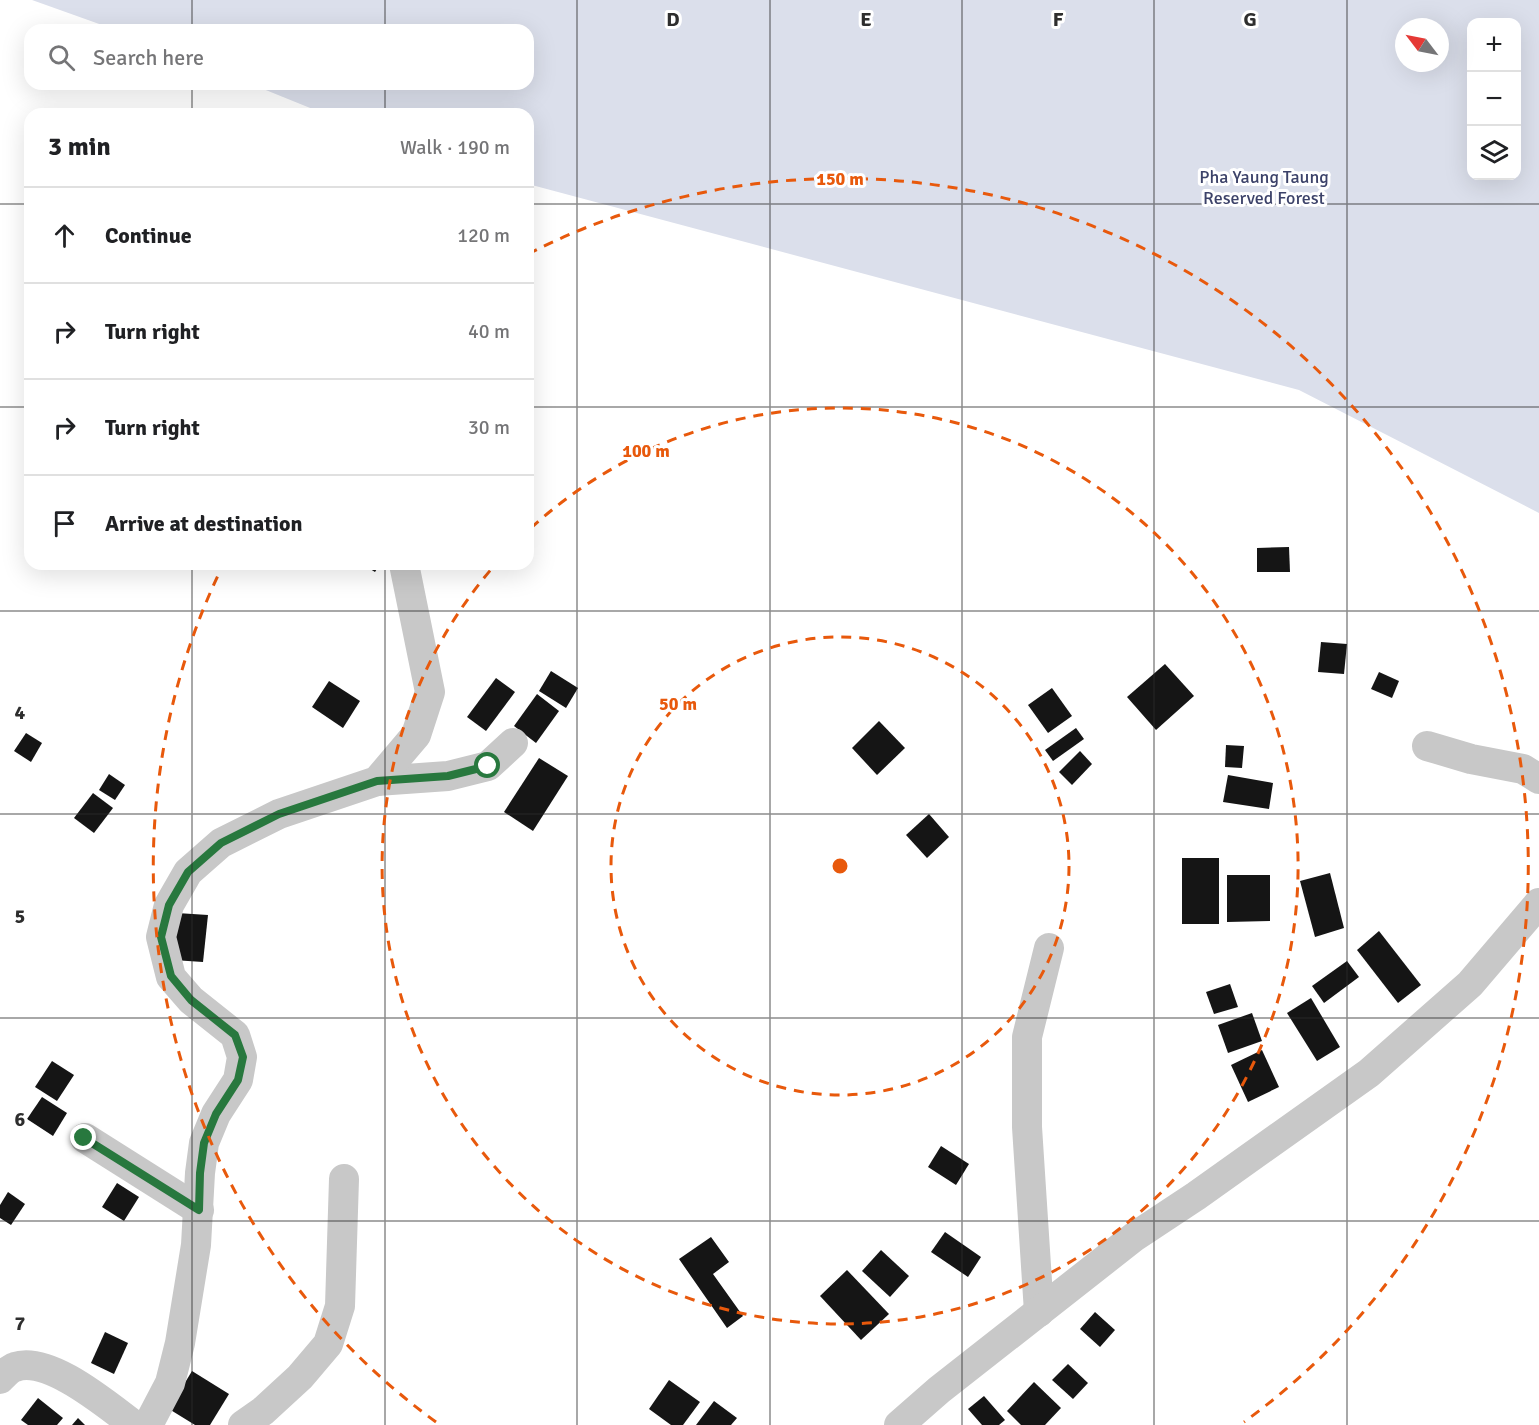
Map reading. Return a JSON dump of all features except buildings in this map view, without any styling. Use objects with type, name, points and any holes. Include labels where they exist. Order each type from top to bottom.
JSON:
[{"type":"street","points":[[377,781],[416,735],[430,692],[405,570]]},
{"type":"street","points":[[148,1425],[170,1383],[180,1343],[196,1245],[204,1143],[216,1114],[238,1080],[243,1057],[235,1035],[191,1000],[171,976],[161,937],[169,905],[188,872],[221,843],[279,814],[377,781],[448,776],[488,766],[513,743]]},
{"type":"street","points":[[1427,746],[1471,759],[1523,769],[1539,779]]},
{"type":"street","points":[[899,1425],[939,1390],[1134,1238],[1369,1073],[1470,984],[1539,903]]},
{"type":"street","points":[[1039,1312],[1027,1127],[1027,1037],[1049,948]]},
{"type":"street","points":[[84,1138],[199,1210]]},
{"type":"street","points":[[243,1425],[263,1411],[300,1377],[328,1344],[340,1306],[344,1179]]},
{"type":"street","points":[[0,1379],[14,1367],[35,1366],[72,1380],[134,1425]]},
{"type":"green space","name":"Pha Yaung Taung Reserved Forest","points":[[32,0],[1539,0],[1539,513],[1299,390],[534,186],[534,108],[310,108],[266,90],[534,90],[534,24],[99,24]]},
{"type":"route","points":[[84,1138],[199,1210],[204,1143],[216,1114],[238,1080],[243,1057],[235,1035],[191,1000],[171,976],[161,937],[169,905],[188,872],[221,843],[279,814],[377,781],[448,776],[488,766]]}]
